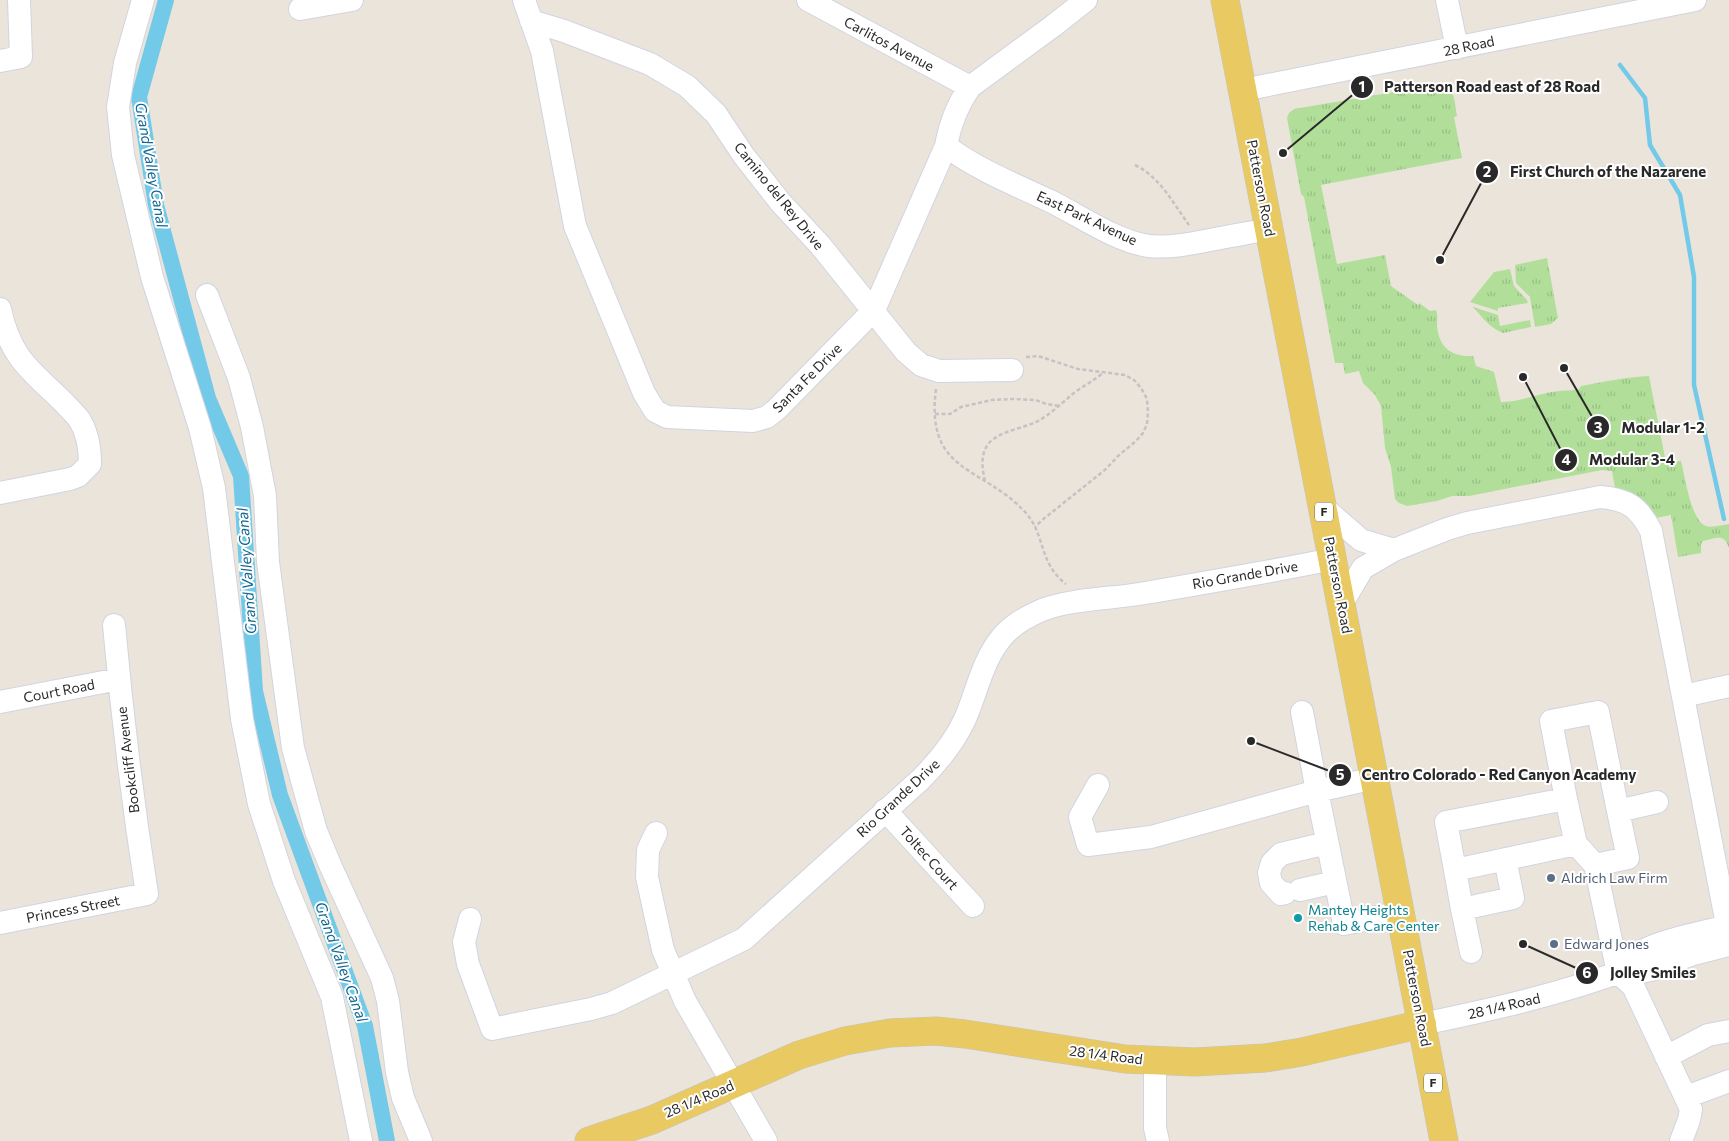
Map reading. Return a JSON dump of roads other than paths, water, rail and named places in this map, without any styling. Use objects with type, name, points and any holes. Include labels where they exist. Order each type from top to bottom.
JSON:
[{"type":"main road","name":"Patterson Road","points":[[1225,0],[1444,1141]]},
{"type":"main road","name":"28 1/4 Road","points":[[589,1141],[652,1120],[777,1064],[824,1047],[868,1037],[898,1033],[936,1032],[965,1034],[1071,1051],[1155,1060],[1195,1062],[1265,1058],[1302,1052],[1422,1024]]},
{"type":"street","points":[[10,59],[19,0]]},
{"type":"street","points":[[143,0],[125,63],[118,107],[123,154],[152,277],[200,428],[214,488],[242,719],[260,804],[284,881],[332,997],[361,1141]]},
{"type":"street","points":[[300,9],[352,0]]},
{"type":"street","name":"Carlitos Avenue","points":[[808,0],[970,87]]},
{"type":"street","name":"Santa Fe Drive","points":[[528,10],[542,51],[575,226],[644,393],[655,410],[667,417],[753,421],[767,417],[874,310],[946,146],[949,127],[962,98],[970,87],[1054,26],[1086,0]]},
{"type":"street","points":[[1447,0],[1457,48]]},
{"type":"street","name":"28 Road","points":[[1243,90],[1696,0]]},
{"type":"street","name":"Camino del Rey Drive","points":[[528,10],[564,31],[650,64],[687,86],[716,114],[744,156],[781,203],[820,245],[906,352],[921,365],[939,371],[1012,370]]},
{"type":"street","name":"East Park Avenue","points":[[946,146],[985,171],[1128,239],[1148,246],[1172,247],[1269,229]]},
{"type":"street","points":[[207,295],[239,378],[252,427],[265,496],[268,562],[293,748],[316,831],[382,978],[388,1001],[401,1089],[411,1120],[421,1141]]},
{"type":"street","points":[[0,493],[70,479],[78,476],[90,464],[85,429],[71,410],[24,365],[12,347],[1,321]]},
{"type":"street","points":[[1342,603],[1364,568],[1394,550],[1467,523],[1600,497],[1615,498],[1631,506],[1644,517],[1651,531],[1729,933]]},
{"type":"street","points":[[1323,507],[1361,540],[1394,550]]},
{"type":"street","name":"Rio Grande Drive","points":[[470,919],[464,942],[468,964],[492,1029],[612,1003],[744,939],[920,780],[941,758],[964,722],[988,657],[1002,637],[1021,620],[1043,610],[1077,602],[1140,594],[1333,559]]},
{"type":"street","name":"Bookcliff Avenue","points":[[114,625],[138,840],[147,894]]},
{"type":"street","name":"Court Road","points":[[0,702],[119,679]]},
{"type":"street","points":[[1683,696],[1729,686]]},
{"type":"street","points":[[1302,712],[1316,791],[1344,924],[1401,912]]},
{"type":"street","points":[[1595,866],[1628,858],[1598,712],[1551,721],[1576,844],[1595,866],[1625,970],[1691,1109],[1681,1141]]},
{"type":"street","points":[[1098,785],[1080,816],[1088,845],[1151,837],[1316,791],[1375,778]]},
{"type":"street","points":[[1470,952],[1446,822],[1566,798]]},
{"type":"street","points":[[1618,811],[1657,802]]},
{"type":"street","name":"Toltec Court","points":[[885,810],[973,906]]},
{"type":"street","points":[[656,833],[648,850],[647,877],[662,950],[686,1001],[766,1141]]},
{"type":"street","points":[[1327,842],[1281,854],[1272,863],[1269,873],[1271,883],[1281,894],[1335,882]]},
{"type":"street","points":[[1454,870],[1576,844]]},
{"type":"street","points":[[1462,909],[1513,898],[1505,859]]},
{"type":"street","name":"Princess Street","points":[[0,923],[147,894]]},
{"type":"street","name":"28 1/4 Road","points":[[1422,1024],[1560,992],[1625,970],[1640,972],[1651,970],[1692,954],[1729,933]]},
{"type":"street","points":[[1666,1056],[1708,1035],[1729,1031]]},
{"type":"street","points":[[1155,1060],[1156,1128],[1158,1141]]},
{"type":"street","points":[[1686,1097],[1729,1081]]},
{"type":"waterway","name":"Grand Valley Canal","points":[[166,0],[139,97],[156,205],[208,398],[241,476],[255,691],[280,795],[365,1026],[387,1141]]},
{"type":"waterway","points":[[1620,65],[1645,98],[1650,145],[1680,195],[1694,277],[1694,385],[1724,519]]},
{"type":"place","name":"Patterson Road east of 28 Road","points":[[1283,153]]},
{"type":"place","name":"First Church of the Nazarene","points":[[1440,260]]},
{"type":"place","name":"Modular 1-2","points":[[1564,368]]},
{"type":"place","name":"Modular 3-4","points":[[1523,377]]},
{"type":"place","name":"Centro Colorado - Red Canyon Academy","points":[[1251,741]]},
{"type":"place","name":"Aldrich Law Firm","points":[[1551,878]]},
{"type":"place","name":"Mantey Heights Rehab & Care Center","points":[[1298,918]]},
{"type":"place","name":"Jolley Smiles","points":[[1523,944]]},
{"type":"place","name":"Edward Jones","points":[[1554,944]]}]
